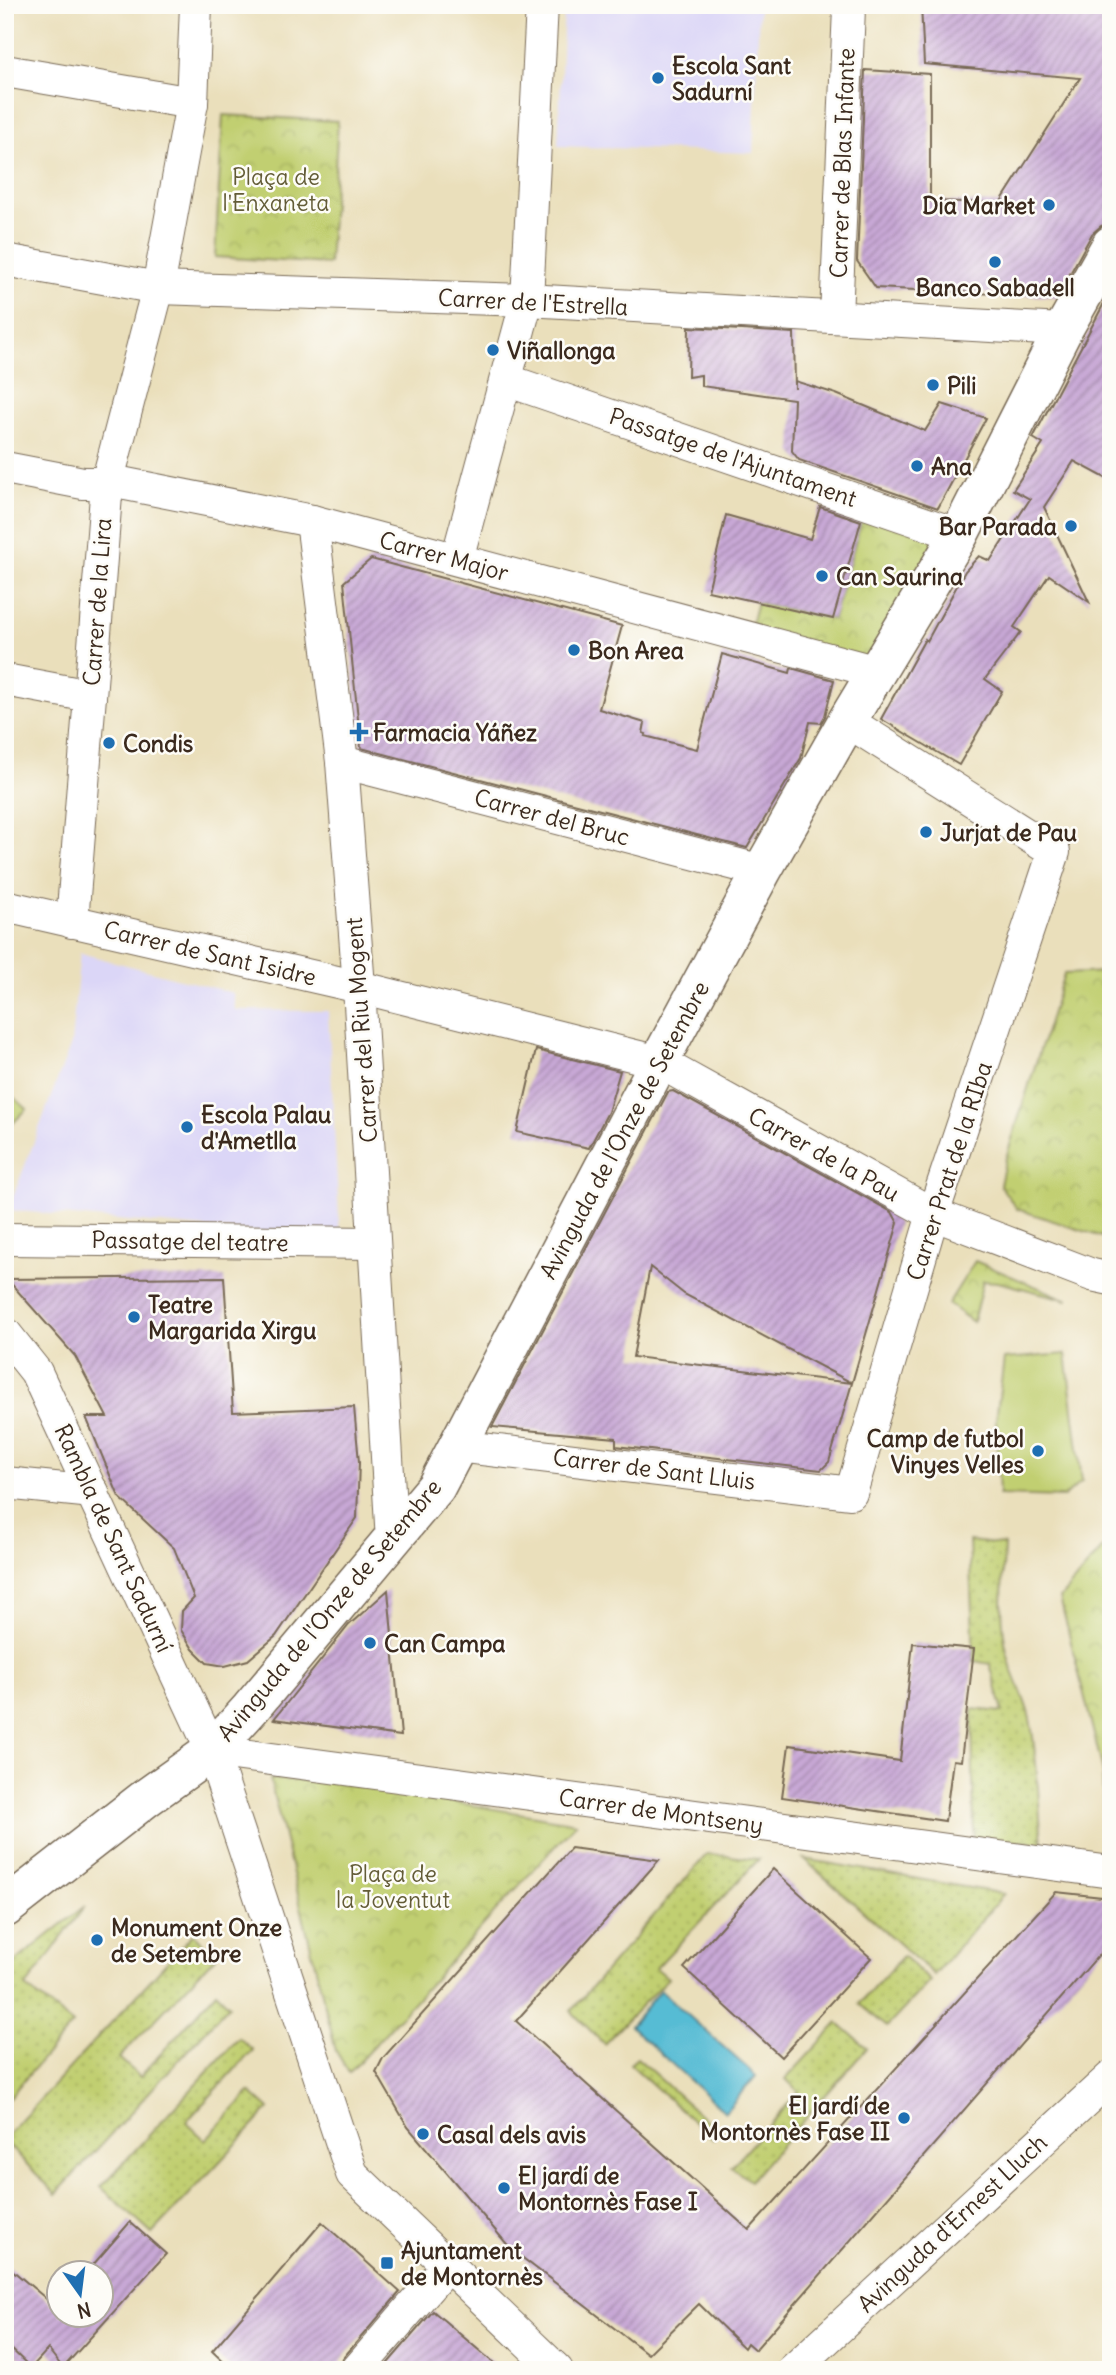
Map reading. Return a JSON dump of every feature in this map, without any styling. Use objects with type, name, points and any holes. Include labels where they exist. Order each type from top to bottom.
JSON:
[{"type":"street","name":"Carrer de la Lira","points":[[72,922],[107,483],[158,288],[192,103],[196,5]]},
{"type":"street","points":[[457,559],[527,300],[542,5]]},
{"type":"street","name":"Carrer de Blas Infante","points":[[835,317],[850,6]]},
{"type":"street","points":[[5,71],[192,103]]},
{"type":"street","name":"Avinguda de l'Onze de Setembre","points":[[5,1908],[146,1798],[212,1751],[436,1487],[762,871],[847,721],[959,535],[1063,330],[1111,245]]},
{"type":"street","name":"Carrer de l'Estrella","points":[[5,260],[158,288],[527,300],[1063,330]]},
{"type":"street","name":"Passatge de l'Ajuntament","points":[[506,380],[959,535]]},
{"type":"street","name":"Carrer Major","points":[[5,468],[83,483],[121,483],[312,521],[877,672]]},
{"type":"street","name":"Carrer del Riu Mogent","points":[[312,521],[342,762],[359,987],[392,1541]]},
{"type":"street","points":[[5,680],[90,696]]},
{"type":"street","name":"Carrer Prat de la RIba","points":[[847,721],[1054,852],[933,1214],[851,1493]]},
{"type":"street","name":"Carrer del Bruc","points":[[342,762],[762,871]]},
{"type":"street","name":"Carrer de Sant Isidre","points":[[5,906],[359,987],[659,1062]]},
{"type":"street","name":"Carrer de la Pau","points":[[659,1062],[933,1214],[1092,1275],[1111,1279]]},
{"type":"street","name":"Passatge del teatre","points":[[5,1239],[374,1244]]},
{"type":"street","name":"Rambla de Sant Sadurní","points":[[5,1333],[36,1372],[212,1751],[352,2174],[557,2370]]},
{"type":"street","name":"Carrer de Sant Lluis","points":[[457,1446],[851,1493]]},
{"type":"street","points":[[5,1483],[93,1492]]},
{"type":"street","name":"Carrer de Montseny","points":[[212,1751],[1111,1872]]},
{"type":"street","name":"Avinguda d'Ernest Lluch","points":[[793,2370],[1111,2077]]},
{"type":"street","points":[[357,2370],[448,2265]]},
{"type":"shaded area","name":"Escola Sant Sadurní","points":[[570,5],[686,5],[759,9],[753,153],[558,146],[564,10]]},
{"type":"shaded area","name":"Escola Palau d'Ametlla","points":[[80,953],[233,993],[235,1010],[328,1011],[340,1240],[8,1210],[71,1044]]},
{"type":"green space","name":"Plaça de l'Enxaneta","points":[[223,115],[338,121],[329,264],[215,257]]},
{"type":"green space","points":[[864,512],[944,540],[870,661],[750,628],[757,602],[833,619]]},
{"type":"green space","points":[[1111,963],[1111,1220],[1102,1237],[1017,1209],[1000,1185],[1005,1161],[1064,974],[1106,972]]},
{"type":"green space","points":[[5,1089],[27,1109],[5,1131]]},
{"type":"green space","points":[[975,1261],[1068,1300],[998,1282],[983,1281],[973,1322],[948,1304]]},
{"type":"green space","name":"Camp de futbol Vinyes Velles","points":[[1066,1354],[1082,1481],[1064,1497],[999,1495],[996,1420],[1004,1359]]},
{"type":"green space","points":[[969,1541],[1004,1545],[1004,1634],[1010,1663],[1026,1705],[1033,1734],[1042,1843],[974,1839],[972,1709],[1003,1712],[990,1664],[974,1661]]},
{"type":"green space","points":[[1107,1543],[1111,1557],[1111,1845],[1105,1844],[1102,1767],[1060,1598]]},
{"type":"green space","name":"Plaça de la Joventut","points":[[270,1779],[338,1782],[576,1823],[349,2073],[336,2051]]},
{"type":"green space","points":[[707,1854],[759,1859],[656,1968],[668,1978],[604,2044],[571,2011]]},
{"type":"green space","points":[[804,1859],[1004,1894],[934,1975]]},
{"type":"green space","points":[[85,1906],[26,1987],[73,2024],[5,2102],[5,1970]]},
{"type":"green space","points":[[193,1934],[216,1956],[119,2058],[140,2077],[216,1992],[229,2005],[56,2194],[5,2142],[5,2138]]},
{"type":"green space","points":[[903,1956],[930,1981],[887,2027],[859,2004]]},
{"type":"green space","points":[[838,2023],[867,2048],[750,2181],[731,2167],[799,2092],[786,2079]]},
{"type":"green space","points":[[239,2038],[253,2050],[186,2122],[205,2140],[250,2092],[269,2109],[152,2234],[101,2187]]},
{"type":"green space","points":[[637,2058],[719,2132],[713,2139],[630,2064]]},
{"type":"water","points":[[660,1990],[756,2076],[725,2112],[630,2026]]},
{"type":"building","points":[[921,5],[1111,5],[1111,223],[1101,226],[1092,234],[1057,297],[876,288],[857,261],[865,70],[930,74],[930,201],[1000,203],[1080,78],[924,64]]},
{"type":"building","points":[[1111,290],[1111,481],[1074,461],[1044,507],[1089,602],[1049,575],[1014,627],[1021,632],[985,679],[1002,691],[959,765],[881,719],[965,571],[979,556],[990,561],[1030,499],[1013,490],[1043,444],[1033,438]]},
{"type":"building","points":[[689,327],[794,333],[795,389],[795,381],[836,394],[925,431],[942,404],[986,418],[938,508],[799,460],[792,451],[794,399],[701,386],[701,375],[688,377]]},
{"type":"building","points":[[820,507],[861,521],[833,619],[708,591],[726,515],[810,539]]},
{"type":"building","points":[[371,559],[622,626],[599,709],[645,723],[645,736],[697,749],[722,654],[790,673],[791,668],[834,680],[825,716],[821,723],[810,722],[801,758],[747,848],[361,748],[344,582]]},
{"type":"building","points":[[536,1050],[620,1071],[608,1112],[589,1148],[517,1132]]},
{"type":"building","points":[[673,1091],[892,1212],[898,1223],[852,1383],[829,1462],[821,1470],[616,1446],[616,1438],[492,1427],[668,1092]],"holes":[[[650,1267],[684,1294],[852,1383],[633,1357]]]},
{"type":"building","points":[[224,1277],[233,1412],[354,1407],[359,1462],[357,1518],[276,1636],[248,1660],[225,1666],[207,1663],[193,1649],[181,1630],[182,1611],[194,1598],[174,1548],[119,1497],[86,1417],[107,1417],[75,1356],[7,1279]]},
{"type":"building","points":[[388,1590],[401,1736],[274,1719],[349,1625]]},
{"type":"building","points":[[913,1643],[974,1649],[961,1761],[953,1760],[945,1821],[782,1797],[789,1745],[900,1761]]},
{"type":"building","points":[[571,1848],[659,1860],[516,2021],[749,2230],[1056,1892],[1111,1898],[1111,1941],[755,2350],[747,2343],[744,2348],[699,2304],[648,2354],[511,2249],[408,2127],[376,2072],[383,2058]]},
{"type":"building","name":"El jardí de Montornès Fase II","points":[[773,1869],[871,1958],[781,2057],[684,1968]]},
{"type":"building","points":[[130,2222],[166,2254],[116,2309],[116,2260],[97,2260]]},
{"type":"building","points":[[322,2222],[400,2292],[343,2358],[339,2370],[232,2370],[212,2351]]},
{"type":"building","points":[[5,2264],[46,2299],[46,2330],[97,2330],[63,2368],[48,2349],[31,2368],[5,2343]]},
{"type":"building","points":[[433,2311],[502,2370],[382,2370]]},
{"type":"place","name":"Escola Sant Sadurní","points":[[658,78]]},
{"type":"place","name":"Dia Market","points":[[1049,205]]},
{"type":"place","name":"Banco Sabadell","points":[[995,262]]},
{"type":"place","name":"Viñallonga","points":[[493,350]]},
{"type":"place","name":"Pili","points":[[933,385]]},
{"type":"place","name":"Ana","points":[[917,466]]},
{"type":"place","name":"Bar Parada","points":[[1071,526]]},
{"type":"place","name":"Can Saurina","points":[[822,576]]},
{"type":"place","name":"Bon Area","points":[[574,650]]},
{"type":"place","name":"Farmacia Yáñez","points":[[359,732]]},
{"type":"place","name":"Condis","points":[[109,743]]},
{"type":"place","name":"Jurjat de Pau","points":[[926,832]]},
{"type":"place","name":"Escola Palau d'Ametlla","points":[[187,1127]]},
{"type":"place","name":"Teatre Margarida Xirgu","points":[[134,1317]]},
{"type":"place","name":"Camp de futbol Vinyes Velles","points":[[1038,1451]]},
{"type":"place","name":"Can Campa","points":[[370,1643]]},
{"type":"place","name":"Monument Onze de Setembre","points":[[97,1940]]},
{"type":"place","name":"El jardí de Montornès Fase II","points":[[904,2118]]},
{"type":"place","name":"Casal dels avis","points":[[423,2134]]},
{"type":"place","name":"El jardí de Montornès Fase I","points":[[504,2188]]},
{"type":"place","name":"Ajuntament de Montornès","points":[[387,2263]]}]
